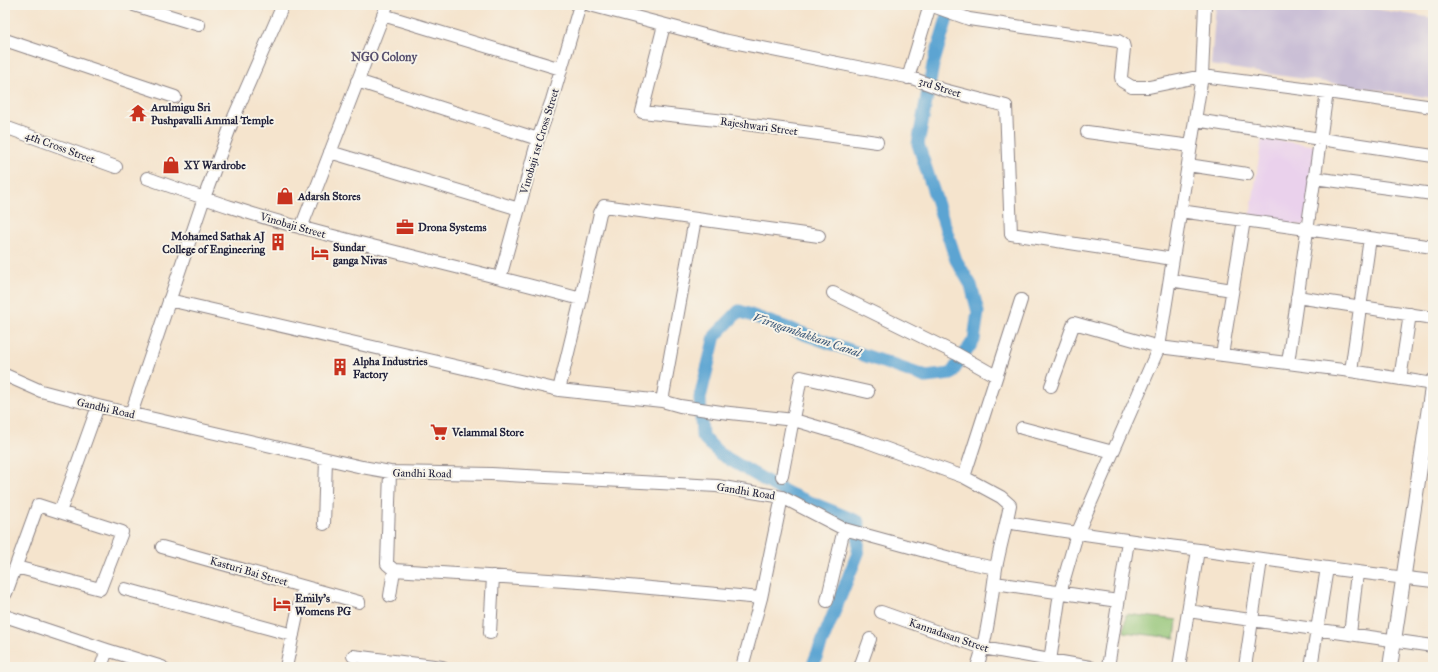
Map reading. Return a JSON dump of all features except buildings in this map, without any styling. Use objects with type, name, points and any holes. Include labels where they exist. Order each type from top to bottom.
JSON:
[{"type":"street","points":[[134,5],[199,24]]},
{"type":"street","points":[[131,414],[204,198],[234,117],[283,5]]},
{"type":"street","name":"Vinobaji 1st Cross Street","points":[[500,278],[538,139],[580,5]]},
{"type":"street","name":"3rd Street","points":[[590,5],[723,40],[910,78],[944,90],[1006,106],[1011,234],[1173,259]]},
{"type":"street","points":[[1050,661],[1060,593],[1077,534],[1159,346],[1202,76],[1205,5]]},
{"type":"street","points":[[910,78],[933,6],[969,19],[1118,41],[1123,44],[1124,48],[1121,77],[1122,82],[1132,87],[1149,87],[1202,76],[1433,107]]},
{"type":"street","points":[[301,228],[385,10],[561,69]]},
{"type":"street","name":"Rajeshwari Street","points":[[664,25],[642,112],[716,120],[877,142]]},
{"type":"street","points":[[5,40],[176,97]]},
{"type":"street","points":[[358,81],[538,139]]},
{"type":"street","points":[[1288,363],[1327,92]]},
{"type":"street","points":[[1195,120],[1433,156]]},
{"type":"street","name":"4th Cross Street","points":[[5,127],[116,167]]},
{"type":"street","points":[[1087,132],[1191,146]]},
{"type":"street","points":[[330,152],[519,209]]},
{"type":"street","points":[[1188,165],[1247,174]]},
{"type":"street","points":[[147,178],[204,198]]},
{"type":"street","points":[[1314,178],[1433,194]]},
{"type":"street","name":"Vinobaji Street","points":[[204,198],[301,228],[581,300]]},
{"type":"street","points":[[558,390],[581,300],[600,213],[604,206],[695,220],[819,236]]},
{"type":"street","points":[[1180,211],[1433,248]]},
{"type":"street","points":[[662,401],[695,220]]},
{"type":"street","points":[[1222,355],[1244,220]]},
{"type":"street","points":[[1351,371],[1370,238]]},
{"type":"street","points":[[1170,280],[1232,290]]},
{"type":"street","points":[[833,293],[957,354],[996,376]]},
{"type":"street","points":[[1297,297],[1433,318]]},
{"type":"street","points":[[169,300],[558,390],[662,401],[680,406],[721,412],[794,420],[865,441],[964,477],[1001,497],[1010,505],[996,568],[995,583],[983,648],[977,667]]},
{"type":"street","points":[[964,477],[1021,300]]},
{"type":"street","points":[[1400,379],[1410,314]]},
{"type":"street","points":[[1051,386],[1074,323],[1159,346],[1351,371],[1433,384]]},
{"type":"street","name":"Gandhi Road","points":[[5,375],[40,391],[98,406],[326,459],[390,472],[491,474],[717,486],[782,497],[844,530],[965,562],[996,568]]},
{"type":"street","points":[[782,476],[794,420],[801,377],[868,392]]},
{"type":"street","points":[[1390,667],[1433,381]]},
{"type":"street","points":[[60,512],[98,406]]},
{"type":"street","points":[[1022,428],[1113,452]]},
{"type":"street","points":[[324,524],[326,459]]},
{"type":"street","points":[[390,472],[387,564],[394,570],[595,583],[761,598]]},
{"type":"street","points":[[742,667],[761,598],[782,497]]},
{"type":"street","points":[[6,592],[38,505],[122,532],[100,589],[16,567]]},
{"type":"street","points":[[1007,522],[1077,534],[1261,560],[1357,573],[1433,581]]},
{"type":"street","points":[[827,601],[844,530]]},
{"type":"street","points":[[1108,667],[1128,541]]},
{"type":"street","name":"Kasturi Bai Street","points":[[162,547],[359,602]]},
{"type":"street","points":[[1179,667],[1198,550]]},
{"type":"street","points":[[1245,667],[1261,560]]},
{"type":"street","points":[[1311,667],[1327,568]]},
{"type":"street","points":[[390,596],[394,570]]},
{"type":"street","points":[[1350,634],[1357,573]]},
{"type":"street","points":[[490,633],[493,576]]},
{"type":"street","points":[[995,583],[1118,601]]},
{"type":"street","points":[[286,667],[303,587]]},
{"type":"street","points":[[125,589],[292,635]]},
{"type":"street","points":[[1188,611],[1433,646]]},
{"type":"street","name":"Kannadasan Street","points":[[881,612],[983,648],[1090,667]]},
{"type":"street","points":[[5,616],[162,667]]},
{"type":"street","points":[[860,667],[870,639]]},
{"type":"street","points":[[101,667],[107,650]]},
{"type":"street","points":[[353,656],[442,667]]},
{"type":"shaded area","points":[[1216,5],[1348,5],[1433,18],[1433,98],[1211,65]]},
{"type":"shaded area","points":[[1262,138],[1317,146],[1305,226],[1250,218]]},
{"type":"green space","points":[[1126,614],[1177,620],[1175,638],[1124,632]]},
{"type":"waterway","name":"Virugambakkam Canal","points":[[812,667],[858,553],[859,522],[790,494],[720,454],[702,436],[700,398],[715,336],[739,311],[926,377],[951,374],[974,340],[978,312],[971,285],[956,260],[918,144],[933,65],[951,5]]},
{"type":"place","name":"Arulmigu Sri Pushpavalli Ammal Temple","points":[[138,113]]},
{"type":"place","name":"XY Wardrobe","points":[[171,165]]},
{"type":"place","name":"Adarsh Stores","points":[[285,196]]},
{"type":"place","name":"Drona Systems","points":[[405,227]]},
{"type":"place","name":"Mohamed Sathak AJ College of Engineering","points":[[278,242]]},
{"type":"place","name":"Sundar ganga Nivas","points":[[320,253]]},
{"type":"place","name":"Alpha Industries Factory","points":[[340,367]]},
{"type":"place","name":"Velammal Store","points":[[439,432]]},
{"type":"place","name":"Emily's Womens PG","points":[[282,604]]},
{"type":"district","name":"NGO Colony","points":[[384,57]]}]
